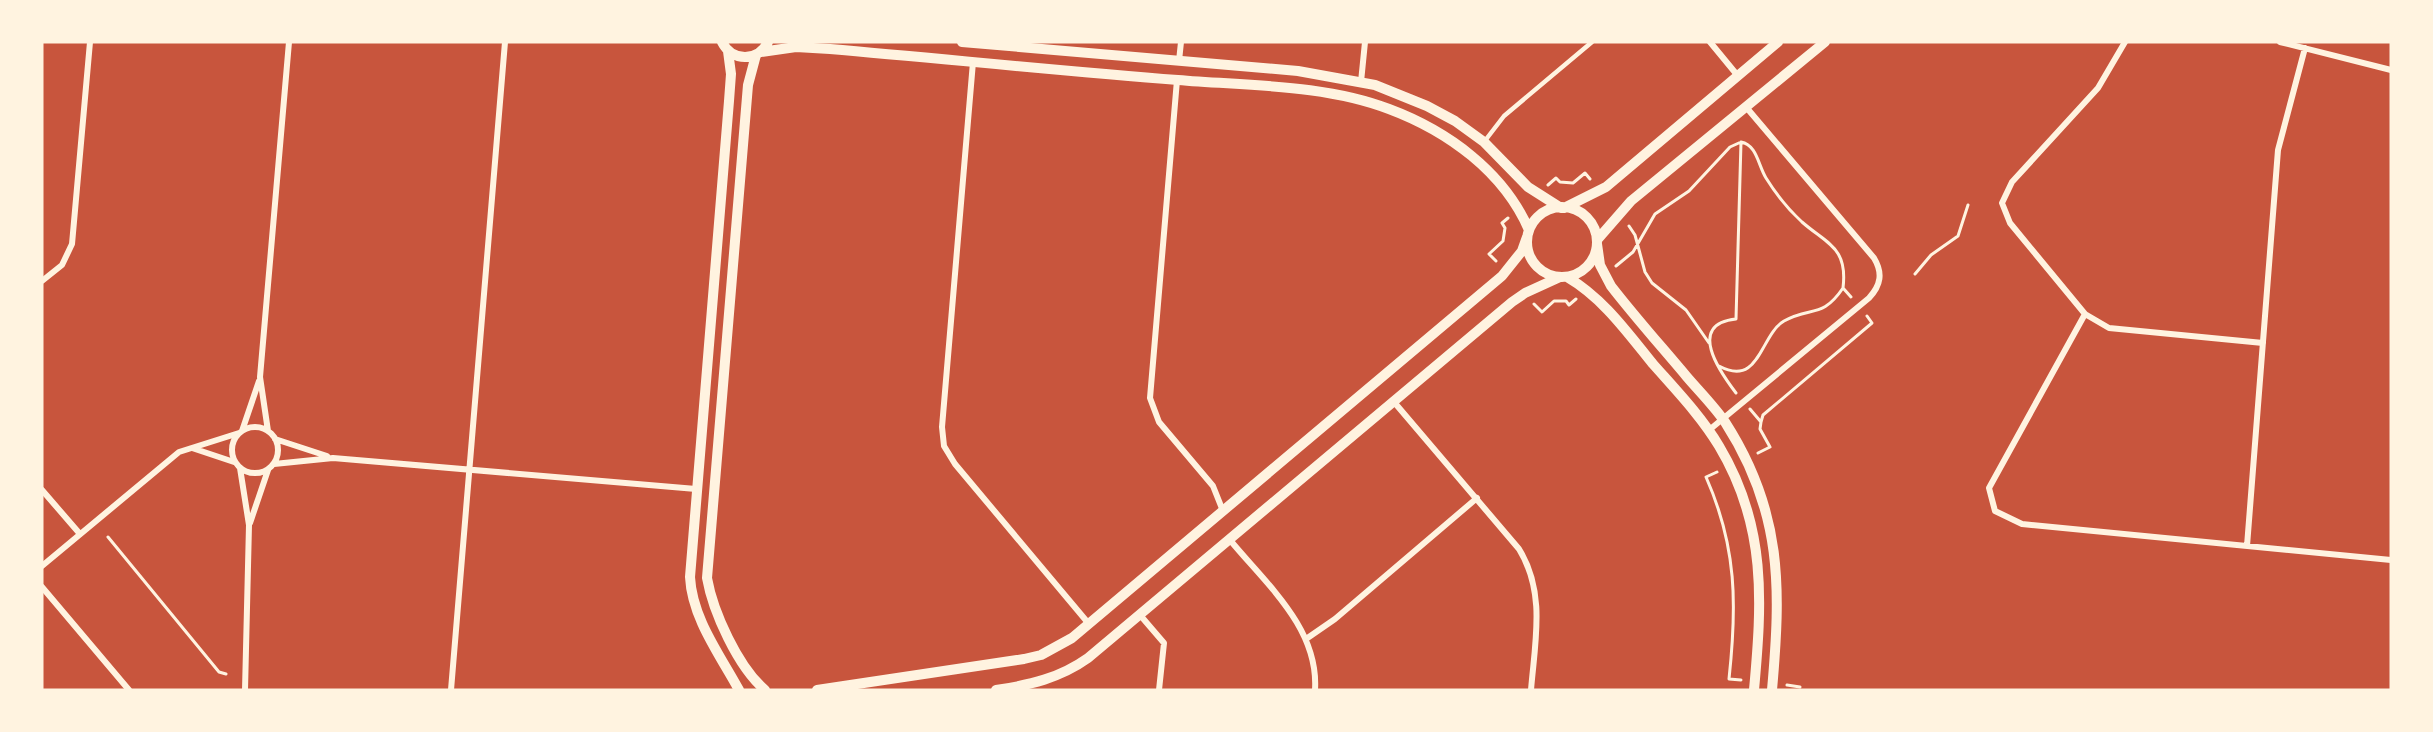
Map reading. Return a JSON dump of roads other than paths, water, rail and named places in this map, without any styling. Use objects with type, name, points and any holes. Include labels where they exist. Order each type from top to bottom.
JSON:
[{"type":"street","points":[[42,281],[67,259],[72,244],[90,42]]},
{"type":"street","points":[[249,525],[278,450],[275,439],[268,431],[260,377],[289,42]]},
{"type":"street","points":[[451,690],[505,42]]},
{"type":"street","points":[[765,690],[738,653],[710,594],[707,558],[715,490],[748,85],[759,53],[768,42]]},
{"type":"street","points":[[962,42],[1298,71],[1360,82],[1394,92],[1455,121],[1484,142],[1528,187],[1563,208],[1583,214],[1590,221],[1604,274],[1622,300],[1723,420],[1745,459],[1772,535],[1779,597],[1772,690]]},
{"type":"street","points":[[1179,61],[1181,42]]},
{"type":"street","points":[[1360,82],[1365,42]]},
{"type":"street","points":[[1710,42],[1738,76]]},
{"type":"street","points":[[817,690],[1024,659],[1056,648],[1089,624],[1503,276],[1522,251],[1528,234],[1542,214],[1563,208],[1606,187],[1778,42]]},
{"type":"street","points":[[996,690],[1041,682],[1076,667],[1512,302],[1525,293],[1578,273],[1588,266],[1597,242],[1626,206],[1825,42]]},
{"type":"street","points":[[2125,42],[2098,88],[2012,182],[2002,203],[2010,223],[2085,314],[2109,328],[2263,343]]},
{"type":"street","points":[[2280,42],[2391,70]]},
{"type":"street","points":[[975,43],[942,427],[944,446],[955,464],[1089,624]]},
{"type":"street","points":[[722,45],[739,57],[796,47],[1339,95],[1403,115],[1447,138],[1476,159],[1513,197],[1528,234],[1528,249],[1539,269],[1564,277],[1595,295],[1708,431],[1728,464],[1740,491],[1757,550],[1761,603],[1754,690]]},
{"type":"street","points":[[722,45],[731,83],[696,489],[691,591],[699,615],[739,690]]},
{"type":"street","points":[[2247,546],[2278,150],[2305,48]]},
{"type":"street","points":[[1177,80],[1150,398],[1159,422],[1213,486],[1223,511]]},
{"type":"street","points":[[1708,431],[1859,307],[1876,291],[1880,282],[1878,265],[1746,107]]},
{"type":"street","points":[[2085,314],[1989,488],[1995,511],[2022,524],[2391,560]]},
{"type":"street","points":[[234,462],[231,447],[240,432],[260,377]]},
{"type":"street","points":[[1394,402],[1519,549],[1534,579],[1538,611],[1531,690]]},
{"type":"street","points":[[42,566],[179,452],[253,427],[268,431]]},
{"type":"street","points":[[275,439],[333,458]]},
{"type":"street","points":[[191,448],[234,462],[240,468],[254,474],[271,466],[333,458],[715,490]]},
{"type":"street","points":[[240,468],[249,525],[245,690]]},
{"type":"street","points":[[42,490],[80,534]]},
{"type":"street","points":[[1306,639],[1335,619],[1477,498]]},
{"type":"street","points":[[1230,540],[1294,617],[1306,639],[1315,668],[1315,690]]},
{"type":"street","points":[[42,587],[129,690]]},
{"type":"street","points":[[1140,615],[1164,643],[1159,690]]},
{"type":"lane","points":[[1484,142],[1504,116],[1592,42]]}]
